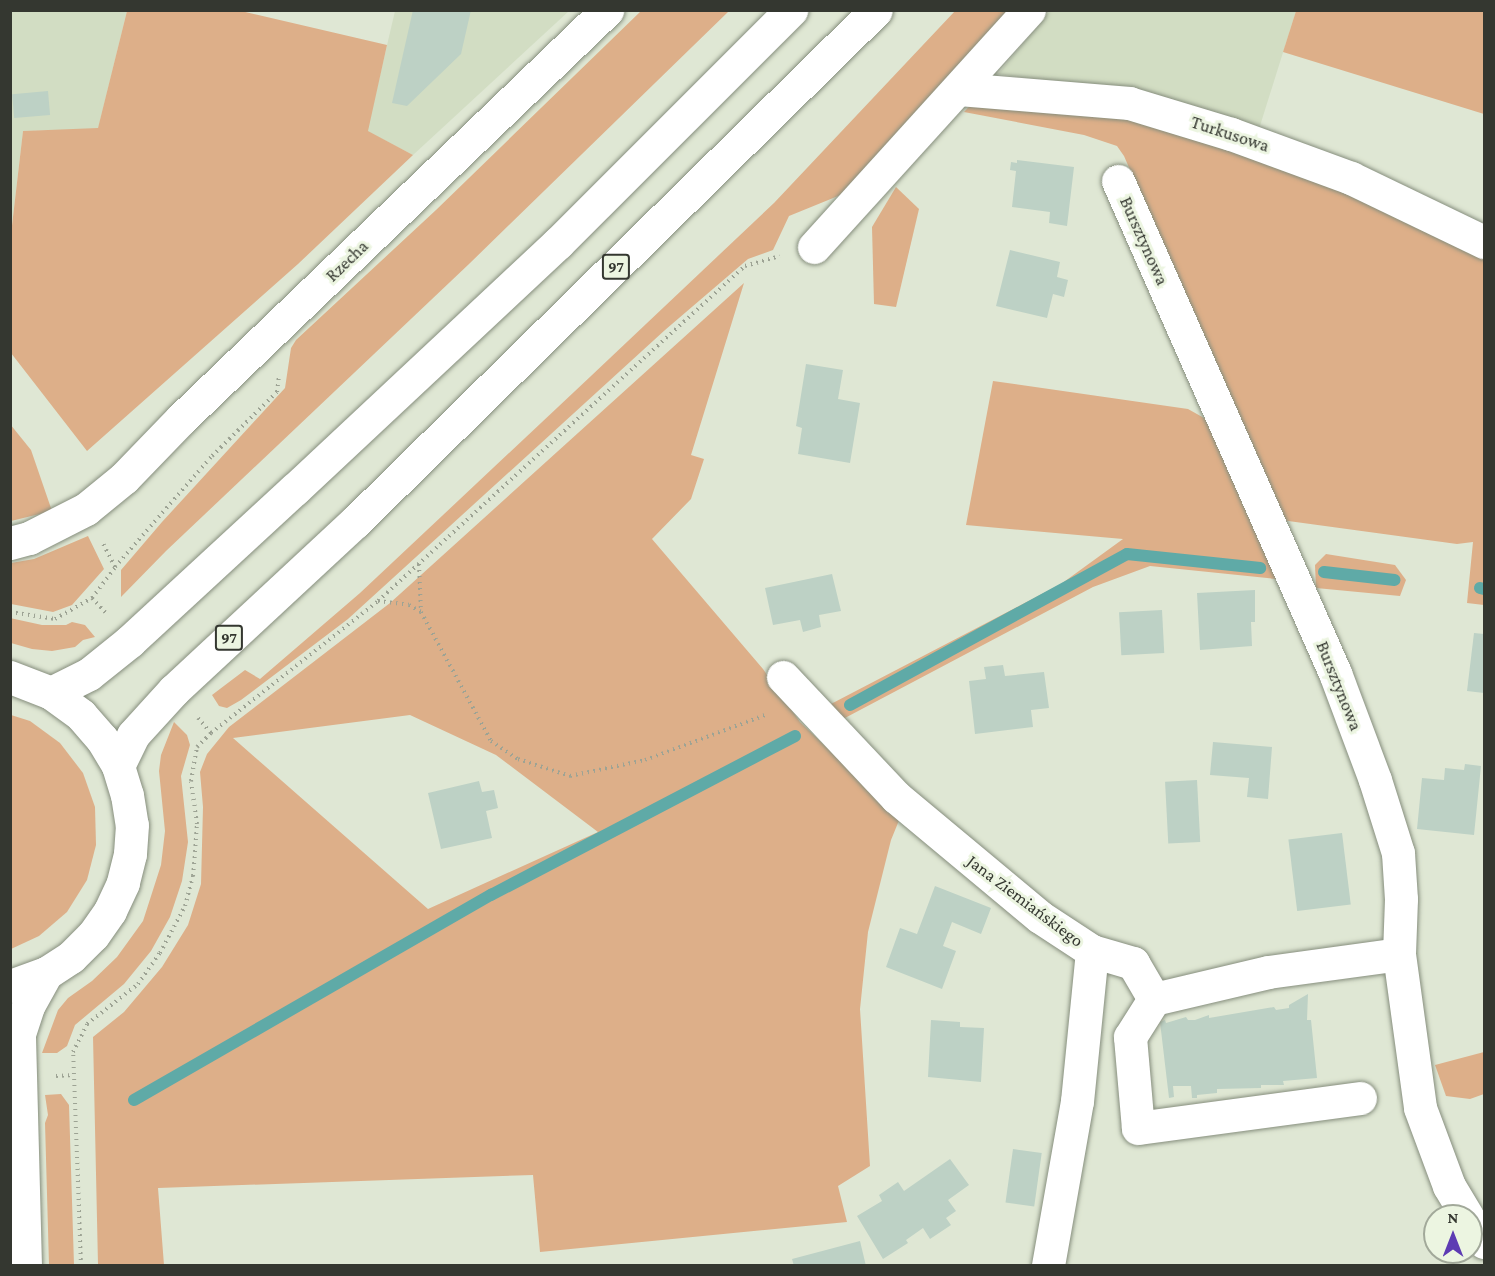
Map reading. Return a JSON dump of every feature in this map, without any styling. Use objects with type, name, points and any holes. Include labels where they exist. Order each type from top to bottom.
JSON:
[{"type":"street","name":"Rzecha","points":[[10,543],[29,538],[86,510],[124,478],[607,10]]},
{"type":"street","points":[[51,693],[89,674],[130,641],[558,243],[791,10]]},
{"type":"street","name":"97","points":[[118,766],[133,735],[174,690],[372,506],[876,10]]},
{"type":"street","points":[[814,247],[1029,10]]},
{"type":"street","name":"Turkusowa","points":[[959,89],[1129,103],[1140,106],[1253,141],[1351,178],[1485,242]]},
{"type":"street","name":"Bursztynowa","points":[[1118,181],[1335,673],[1375,780],[1398,853],[1401,899],[1399,954],[1420,1108],[1449,1186],[1460,1204]]},
{"type":"street","points":[[10,677],[51,693],[81,715],[102,739],[118,766],[128,795],[132,825],[130,854],[123,884],[110,911],[93,935],[71,957],[46,974],[10,987]]},
{"type":"street","name":"Jana Ziemiańskiego","points":[[783,677],[896,797],[1040,917],[1092,951],[1077,1101],[1048,1266]]},
{"type":"street","points":[[1092,951],[1133,963],[1154,999]]},
{"type":"street","points":[[1359,1098],[1138,1128],[1130,1037],[1154,999],[1268,972],[1399,954]]},
{"type":"street","points":[[25,1266],[19,1034],[28,1006],[46,974]]},
{"type":"path","points":[[81,1266],[73,1052],[87,1024],[138,984],[160,953],[185,906],[193,876],[195,852],[197,824],[191,781],[197,747],[211,733],[378,601],[745,266],[814,247]]},
{"type":"path","points":[[10,612],[55,619],[92,598],[115,567],[212,456],[277,392],[287,318]]},
{"type":"path","points":[[86,510],[115,567]]},
{"type":"path","points":[[419,563],[421,612],[491,741],[518,759],[570,776],[645,760],[779,710],[816,714]]},
{"type":"path","points":[[378,601],[409,605],[421,612]]},
{"type":"shaded area","points":[[11,11],[127,11],[98,129],[23,131],[11,234]]},
{"type":"shaded area","points":[[127,11],[241,11],[387,45],[368,131],[413,155],[298,264],[87,451],[11,353],[11,234],[23,131],[98,128]]},
{"type":"shaded area","points":[[395,11],[569,11],[413,155],[367,131]]},
{"type":"shaded area","points":[[641,11],[729,11],[469,264],[166,551],[121,597],[121,570],[285,388],[291,348],[296,340],[436,210]]},
{"type":"shaded area","points":[[955,11],[1012,11],[843,194],[789,216],[773,250],[748,259],[665,330],[348,619],[241,700],[227,708],[219,706],[212,695],[245,670],[260,679],[360,593],[591,376],[774,203]]},
{"type":"shaded area","points":[[1050,11],[1296,11],[1259,129],[1098,88],[998,74]]},
{"type":"shaded area","points":[[1296,11],[1484,11],[1484,114],[1283,52]]},
{"type":"shaded area","points":[[979,96],[1116,114],[1295,173],[1484,251],[1484,605],[1467,603],[1473,542],[1457,544],[1281,520],[1124,156],[1117,146],[1084,135],[964,112]]},
{"type":"shaded area","points":[[896,187],[919,209],[896,307],[874,304],[872,227]]},
{"type":"shaded area","points":[[744,283],[691,455],[704,459],[691,499],[652,539],[763,669],[800,722],[900,818],[891,840],[868,932],[860,1009],[870,1166],[838,1186],[847,1222],[540,1252],[533,1175],[158,1188],[164,1265],[98,1265],[93,1037],[124,1012],[162,967],[188,925],[201,884],[203,807],[200,772],[207,754],[229,727],[390,603]],"holes":[[[410,715],[496,755],[598,832],[428,909],[233,738]]]},
{"type":"shaded area","points":[[993,381],[1188,409],[1213,423],[1276,579],[1150,566],[1093,587],[843,719],[829,705],[1061,584],[1123,539],[966,525]]},
{"type":"shaded area","points":[[10,424],[31,450],[52,511],[11,521]]},
{"type":"shaded area","points":[[88,536],[104,569],[72,605],[53,612],[11,604],[11,563],[34,559]]},
{"type":"shaded area","points":[[1326,554],[1395,565],[1406,580],[1400,596],[1316,588],[1315,565]]},
{"type":"shaded area","points":[[10,618],[42,625],[66,625],[72,622],[85,625],[95,637],[83,640],[75,647],[52,651],[32,649],[11,643]]},
{"type":"shaded area","points":[[11,715],[30,721],[60,743],[83,773],[95,807],[96,845],[87,880],[67,912],[39,936],[11,949]]},
{"type":"shaded area","points":[[174,722],[187,735],[190,745],[181,776],[188,842],[182,881],[170,917],[151,951],[124,984],[75,1025],[67,1046],[57,1053],[42,1053],[58,1010],[68,998],[92,981],[117,957],[143,921],[161,865],[165,831],[159,771],[161,755]]},
{"type":"shaded area","points":[[1484,1052],[1484,1094],[1470,1099],[1446,1096],[1435,1065]]},
{"type":"shaded area","points":[[61,1094],[69,1105],[74,1265],[49,1265],[45,1123],[48,1115],[45,1095]]},
{"type":"building","points":[[413,10],[471,10],[461,54],[407,106],[392,103]]},
{"type":"building","points":[[48,91],[50,115],[14,118],[12,94]]},
{"type":"building","points":[[1017,160],[1074,167],[1067,226],[1049,223],[1050,212],[1012,207],[1016,171],[1010,170],[1011,162],[1017,163]]},
{"type":"building","points":[[1010,250],[1060,262],[1057,277],[1068,280],[1064,297],[1053,294],[1047,318],[996,306]]},
{"type":"building","points":[[806,364],[843,370],[838,399],[860,403],[850,463],[798,454],[802,428],[796,426]]},
{"type":"building","points":[[832,574],[841,611],[819,615],[821,627],[803,632],[800,620],[773,625],[765,588]]},
{"type":"building","points":[[1255,590],[1255,622],[1251,622],[1252,646],[1200,650],[1197,593]]},
{"type":"building","points":[[1162,610],[1164,653],[1121,655],[1119,612]]},
{"type":"building","points":[[1474,633],[1484,634],[1484,693],[1467,691]]},
{"type":"building","points":[[1003,665],[1005,676],[1044,672],[1049,708],[1031,710],[1033,727],[975,734],[969,681],[986,679],[984,667]]},
{"type":"building","points":[[1213,742],[1272,747],[1268,799],[1247,797],[1249,778],[1210,775]]},
{"type":"building","points":[[1465,764],[1481,766],[1474,835],[1417,829],[1422,778],[1444,780],[1445,768],[1464,770]]},
{"type":"building","points":[[1197,780],[1200,842],[1168,844],[1165,782]]},
{"type":"building","points":[[479,781],[482,792],[494,790],[498,808],[486,811],[492,838],[441,849],[428,793]]},
{"type":"building","points":[[1342,833],[1351,904],[1297,911],[1288,840]]},
{"type":"building","points":[[935,886],[991,908],[981,934],[952,922],[943,946],[956,951],[942,989],[886,967],[900,928],[917,934]]},
{"type":"building","points":[[1308,994],[1307,1020],[1311,1020],[1317,1078],[1283,1081],[1284,1085],[1261,1085],[1261,1088],[1217,1089],[1217,1093],[1197,1095],[1197,1098],[1192,1098],[1191,1086],[1173,1086],[1174,1097],[1169,1098],[1160,1022],[1165,1020],[1166,1023],[1186,1017],[1188,1020],[1195,1020],[1209,1015],[1209,1018],[1274,1007],[1276,1010],[1289,1008],[1289,1005]]},
{"type":"building","points":[[931,1020],[960,1022],[960,1027],[984,1028],[981,1082],[928,1077]]},
{"type":"building","points":[[1013,1149],[1042,1153],[1034,1207],[1005,1202]]},
{"type":"building","points":[[950,1159],[969,1185],[948,1200],[956,1211],[946,1218],[951,1225],[930,1239],[923,1228],[906,1240],[908,1243],[883,1259],[857,1216],[882,1201],[879,1195],[898,1182],[904,1191]]},
{"type":"building","points":[[860,1241],[866,1266],[794,1266],[792,1259]]},
{"type":"waterway","points":[[850,705],[1127,554],[1260,568]]},
{"type":"waterway","points":[[1324,572],[1395,580]]},
{"type":"waterway","points":[[1480,588],[1484,589]]},
{"type":"waterway","points":[[134,1100],[491,895],[795,736]]}]
